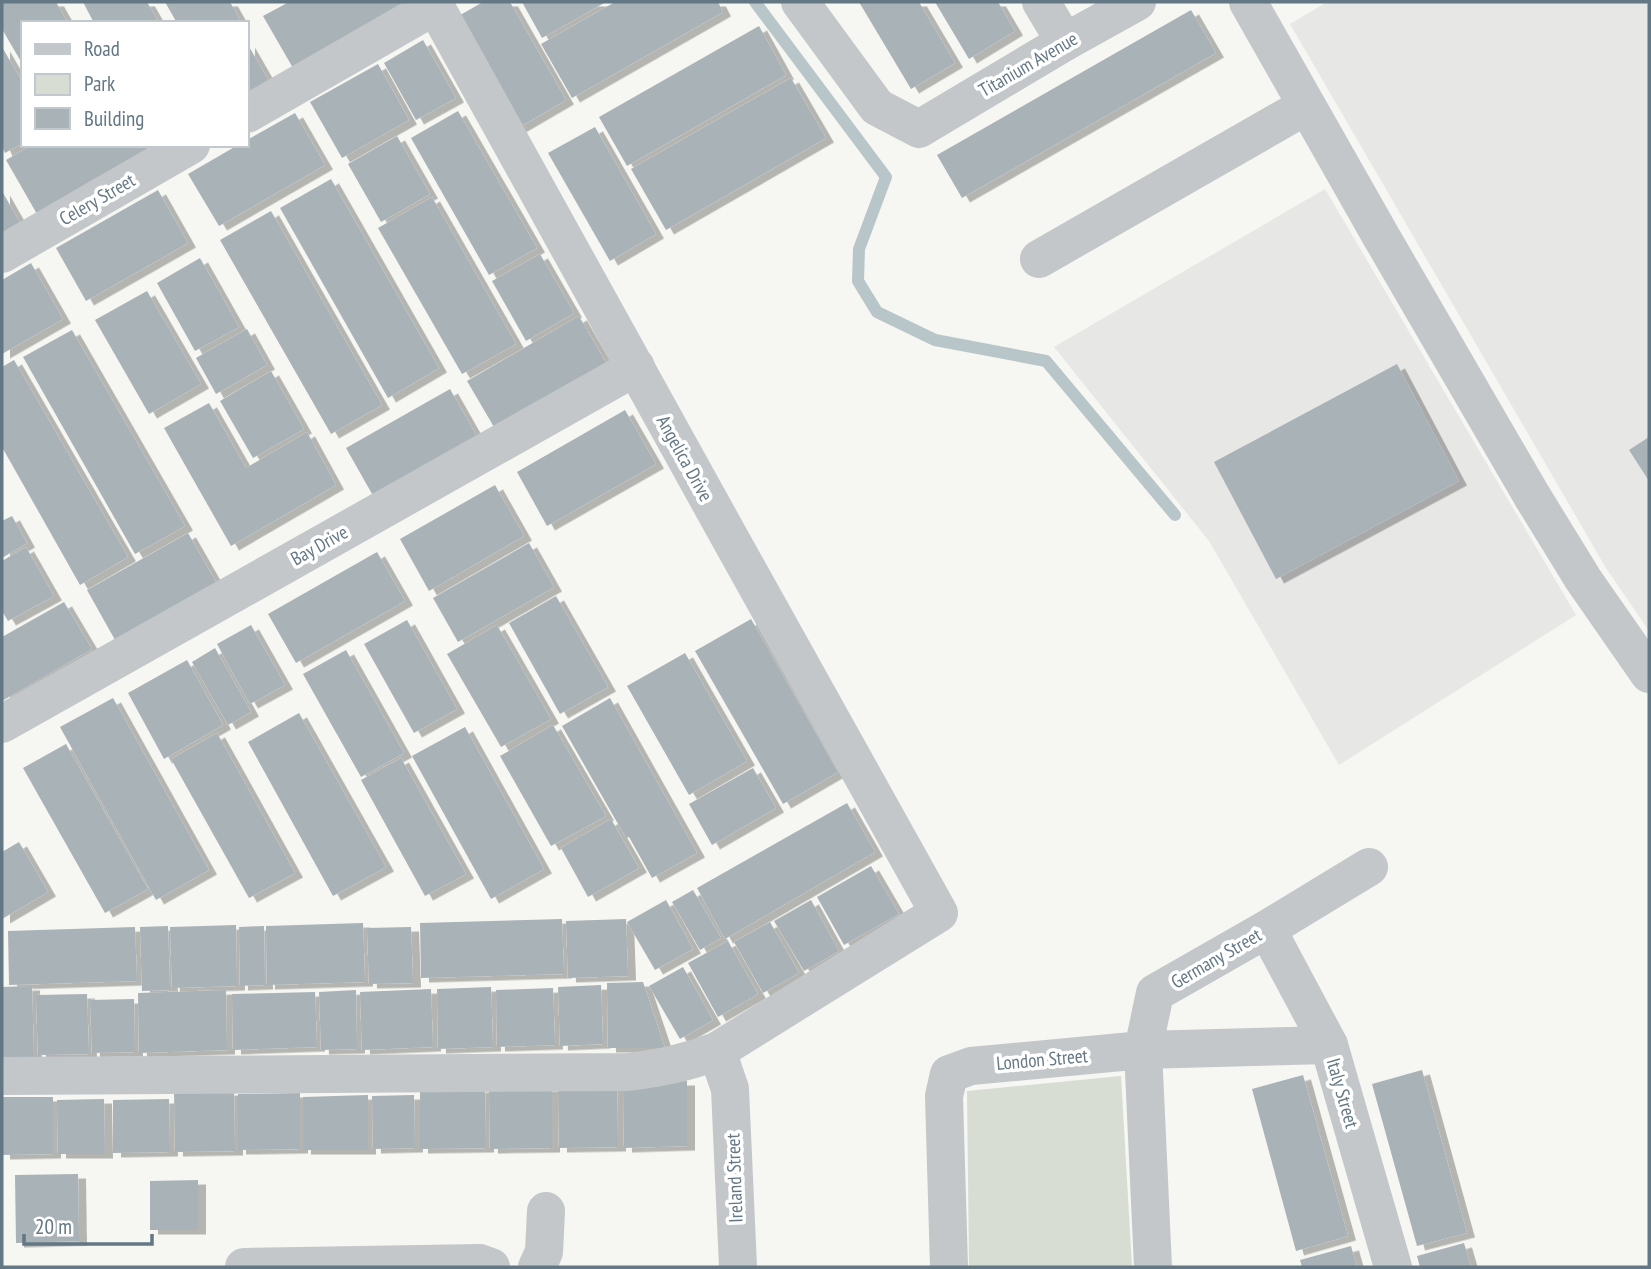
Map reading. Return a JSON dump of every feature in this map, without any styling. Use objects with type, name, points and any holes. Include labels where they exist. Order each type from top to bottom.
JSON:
[{"type":"street","name":"Titanium Avenue","points":[[800,2],[877,107],[919,129],[1137,2]]},
{"type":"street","points":[[1041,2],[1065,42]]},
{"type":"street","points":[[1248,2],[1539,508],[1583,579],[1649,674]]},
{"type":"street","points":[[248,113],[434,4]]},
{"type":"street","name":"Angelica Drive","points":[[434,4],[939,912],[717,1051]]},
{"type":"street","points":[[1039,259],[1306,106]]},
{"type":"street","name":"Celery Street","points":[[2,254],[188,147]]},
{"type":"street","name":"Bay Drive","points":[[2,724],[636,367]]},
{"type":"street","name":"Germany Street","points":[[1153,1267],[1143,1050],[1155,993],[1369,867]]},
{"type":"street","name":"Italy Street","points":[[1267,929],[1329,1045],[1393,1267]]},
{"type":"street","name":"London Street","points":[[949,1267],[944,1096],[949,1074],[971,1066],[1143,1050],[1329,1045]]},
{"type":"street","points":[[2,1076],[628,1072],[658,1069],[717,1051]]},
{"type":"street","name":"Ireland Street","points":[[717,1051],[730,1089],[738,1267]]},
{"type":"street","points":[[537,1267],[544,1251],[546,1212]]},
{"type":"street","points":[[244,1267],[480,1264],[491,1267]]},
{"type":"shaded area","points":[[1327,2],[1649,2],[1649,631],[1606,568],[1290,24]]},
{"type":"shaded area","points":[[1325,189],[1576,615],[1339,765],[1209,541],[1054,347]]},
{"type":"green space","points":[[1121,1076],[1132,1267],[969,1267],[967,1091]]},
{"type":"building","points":[[2,2],[56,2],[67,21],[21,21],[21,62],[2,29]]},
{"type":"building","points":[[83,2],[147,2],[158,21],[93,21]]},
{"type":"building","points":[[165,2],[230,2],[240,20],[238,21],[176,21]]},
{"type":"building","points":[[289,2],[404,3],[293,68],[263,16]]},
{"type":"building","points":[[483,2],[510,2],[566,100],[511,132],[448,22]]},
{"type":"building","points":[[522,2],[606,2],[542,38]]},
{"type":"building","points":[[615,2],[718,2],[723,12],[572,98],[541,44]]},
{"type":"building","points":[[859,2],[919,2],[955,63],[911,89]]},
{"type":"building","points":[[935,2],[998,2],[1015,31],[969,59]]},
{"type":"building","points":[[1191,10],[1216,53],[962,198],[937,155]]},
{"type":"building","points":[[759,26],[786,75],[627,166],[599,117]]},
{"type":"building","points":[[423,40],[456,98],[416,120],[384,63]]},
{"type":"building","points":[[248,45],[270,83],[248,95]]},
{"type":"building","points":[[2,47],[21,80],[21,144],[5,153],[2,146]]},
{"type":"building","points":[[378,64],[409,120],[342,158],[310,102]]},
{"type":"building","points":[[791,78],[826,138],[666,230],[631,169]]},
{"type":"building","points":[[458,111],[537,248],[489,275],[411,138]]},
{"type":"building","points":[[295,113],[325,165],[219,226],[188,174],[235,147],[248,147],[248,139]]},
{"type":"building","points":[[595,127],[656,234],[610,261],[548,153]]},
{"type":"building","points":[[397,136],[430,194],[381,222],[348,164]]},
{"type":"building","points":[[29,147],[146,147],[152,157],[41,221],[6,160]]},
{"type":"building","points":[[331,179],[439,368],[388,398],[280,208]]},
{"type":"building","points":[[158,190],[188,243],[86,301],[56,248]]},
{"type":"building","points":[[2,191],[23,228],[2,239]]},
{"type":"building","points":[[432,197],[516,344],[462,374],[378,228]]},
{"type":"building","points":[[271,211],[382,405],[331,434],[220,240]]},
{"type":"building","points":[[540,254],[574,313],[526,341],[492,281]]},
{"type":"building","points":[[200,258],[239,327],[195,351],[157,283]]},
{"type":"building","points":[[31,263],[63,319],[2,354],[2,280]]},
{"type":"building","points":[[147,291],[201,384],[149,414],[95,320]]},
{"type":"building","points":[[579,316],[613,375],[501,439],[467,381]]},
{"type":"building","points":[[247,329],[267,365],[216,394],[196,358]]},
{"type":"building","points":[[72,330],[185,526],[135,554],[23,357]]},
{"type":"building","points":[[14,360],[128,557],[80,585],[2,447],[2,367]]},
{"type":"building","points":[[1397,364],[1459,481],[1276,579],[1214,462]]},
{"type":"building","points":[[271,371],[304,429],[253,458],[220,401]]},
{"type":"building","points":[[450,389],[484,449],[380,508],[346,448]]},
{"type":"building","points":[[209,403],[246,468],[307,432],[336,485],[231,546],[164,428]]},
{"type":"building","points":[[625,410],[656,464],[547,526],[517,472]]},
{"type":"building","points":[[1649,437],[1649,481],[1629,450]]},
{"type":"building","points":[[495,485],[524,536],[429,591],[400,539]]},
{"type":"building","points":[[12,516],[27,543],[2,558],[2,521]]},
{"type":"building","points":[[188,533],[220,589],[119,647],[87,590]]},
{"type":"building","points":[[529,543],[554,587],[458,642],[433,598]]},
{"type":"building","points":[[26,547],[54,596],[8,621],[2,611],[2,561]]},
{"type":"building","points":[[377,552],[405,601],[296,663],[268,614]]},
{"type":"building","points":[[556,596],[608,687],[560,714],[509,623]]},
{"type":"building","points":[[64,602],[92,649],[2,701],[2,637]]},
{"type":"building","points":[[751,619],[838,772],[783,804],[695,651]]},
{"type":"building","points":[[407,620],[457,709],[414,733],[364,644]]},
{"type":"building","points":[[251,625],[285,685],[250,704],[217,644]]},
{"type":"building","points":[[497,625],[551,719],[501,747],[447,654]]},
{"type":"building","points":[[215,648],[251,712],[228,725],[192,662]]},
{"type":"building","points":[[346,650],[404,753],[361,777],[303,674]]},
{"type":"building","points":[[685,653],[747,761],[689,795],[627,686]]},
{"type":"building","points":[[187,660],[223,725],[164,759],[128,693]]},
{"type":"building","points":[[113,698],[209,870],[156,900],[60,727]]},
{"type":"building","points":[[610,698],[697,853],[652,878],[562,726]]},
{"type":"building","points":[[299,713],[386,867],[333,896],[248,742]]},
{"type":"building","points":[[553,725],[606,816],[551,846],[500,756]]},
{"type":"building","points":[[465,727],[544,869],[491,899],[412,756]]},
{"type":"building","points":[[217,733],[295,873],[249,898],[171,759]]},
{"type":"building","points":[[66,744],[148,889],[105,913],[23,768]]},
{"type":"building","points":[[401,758],[466,874],[425,896],[361,780]]},
{"type":"building","points":[[753,768],[776,808],[712,845],[689,804]]},
{"type":"building","points":[[847,803],[875,852],[725,939],[697,888]]},
{"type":"building","points":[[611,819],[639,868],[588,897],[561,848]]},
{"type":"building","points":[[19,842],[48,892],[2,919],[2,852]]},
{"type":"building","points":[[871,866],[899,914],[844,945],[817,897]]},
{"type":"building","points":[[693,890],[721,938],[700,950],[672,902]]},
{"type":"building","points":[[666,900],[693,949],[655,970],[627,922]]},
{"type":"building","points":[[811,900],[839,951],[804,971],[774,921]]},
{"type":"building","points":[[562,919],[564,974],[421,978],[420,923]]},
{"type":"building","points":[[626,919],[628,976],[568,978],[566,921]]},
{"type":"building","points":[[770,922],[799,973],[763,993],[734,942]]},
{"type":"building","points":[[363,923],[365,982],[267,985],[266,926]]},
{"type":"building","points":[[236,925],[237,986],[172,988],[170,927]]},
{"type":"building","points":[[168,926],[170,990],[142,991],[140,927]]},
{"type":"building","points":[[264,926],[265,985],[240,986],[239,927]]},
{"type":"building","points":[[135,927],[137,981],[9,985],[8,931]]},
{"type":"building","points":[[411,927],[413,983],[369,984],[367,928]]},
{"type":"building","points":[[728,941],[758,994],[718,1017],[688,963]]},
{"type":"building","points":[[683,967],[713,1020],[680,1039],[649,986]]},
{"type":"building","points":[[643,982],[665,1048],[608,1048],[607,983]]},
{"type":"building","points":[[601,985],[603,1044],[560,1046],[558,987]]},
{"type":"building","points":[[32,986],[34,1058],[2,1059],[2,987]]},
{"type":"building","points":[[491,987],[493,1047],[438,1049],[437,989]]},
{"type":"building","points":[[553,988],[555,1045],[497,1047],[496,990]]},
{"type":"building","points":[[431,989],[433,1047],[362,1050],[360,992]]},
{"type":"building","points":[[226,990],[227,1050],[139,1053],[138,993]]},
{"type":"building","points":[[356,990],[357,1049],[321,1050],[319,992]]},
{"type":"building","points":[[315,992],[317,1047],[233,1050],[232,994]]},
{"type":"building","points":[[87,994],[89,1054],[38,1055],[36,995]]},
{"type":"building","points":[[134,999],[135,1052],[92,1053],[90,1000]]},
{"type":"building","points":[[1422,1070],[1467,1233],[1417,1246],[1372,1084]]},
{"type":"building","points":[[1303,1075],[1348,1236],[1296,1251],[1252,1089]]},
{"type":"building","points":[[687,1081],[687,1146],[624,1148],[623,1082]]},
{"type":"building","points":[[617,1084],[618,1147],[559,1148],[558,1085]]},
{"type":"building","points":[[552,1087],[552,1148],[490,1149],[489,1088]]},
{"type":"building","points":[[485,1088],[486,1148],[420,1149],[420,1089]]},
{"type":"building","points":[[234,1091],[235,1151],[175,1152],[174,1092]]},
{"type":"building","points":[[300,1093],[300,1149],[238,1150],[238,1094]]},
{"type":"building","points":[[368,1095],[368,1150],[303,1150],[303,1097]]},
{"type":"building","points":[[414,1095],[415,1148],[373,1149],[372,1096]]},
{"type":"building","points":[[2,1097],[53,1097],[53,1154],[2,1155]]},
{"type":"building","points":[[104,1099],[105,1154],[58,1154],[57,1100]]},
{"type":"building","points":[[169,1099],[170,1152],[113,1153],[113,1100]]},
{"type":"building","points":[[78,1174],[79,1241],[16,1243],[15,1175]]},
{"type":"building","points":[[198,1180],[198,1230],[150,1230],[150,1181]]},
{"type":"building","points":[[1464,1243],[1471,1267],[1420,1267],[1417,1256]]},
{"type":"building","points":[[1351,1246],[1357,1267],[1302,1267],[1300,1260]]},
{"type":"waterway","points":[[755,2],[886,177],[859,249],[858,281],[877,312],[935,340],[1046,361],[1175,515]]}]
